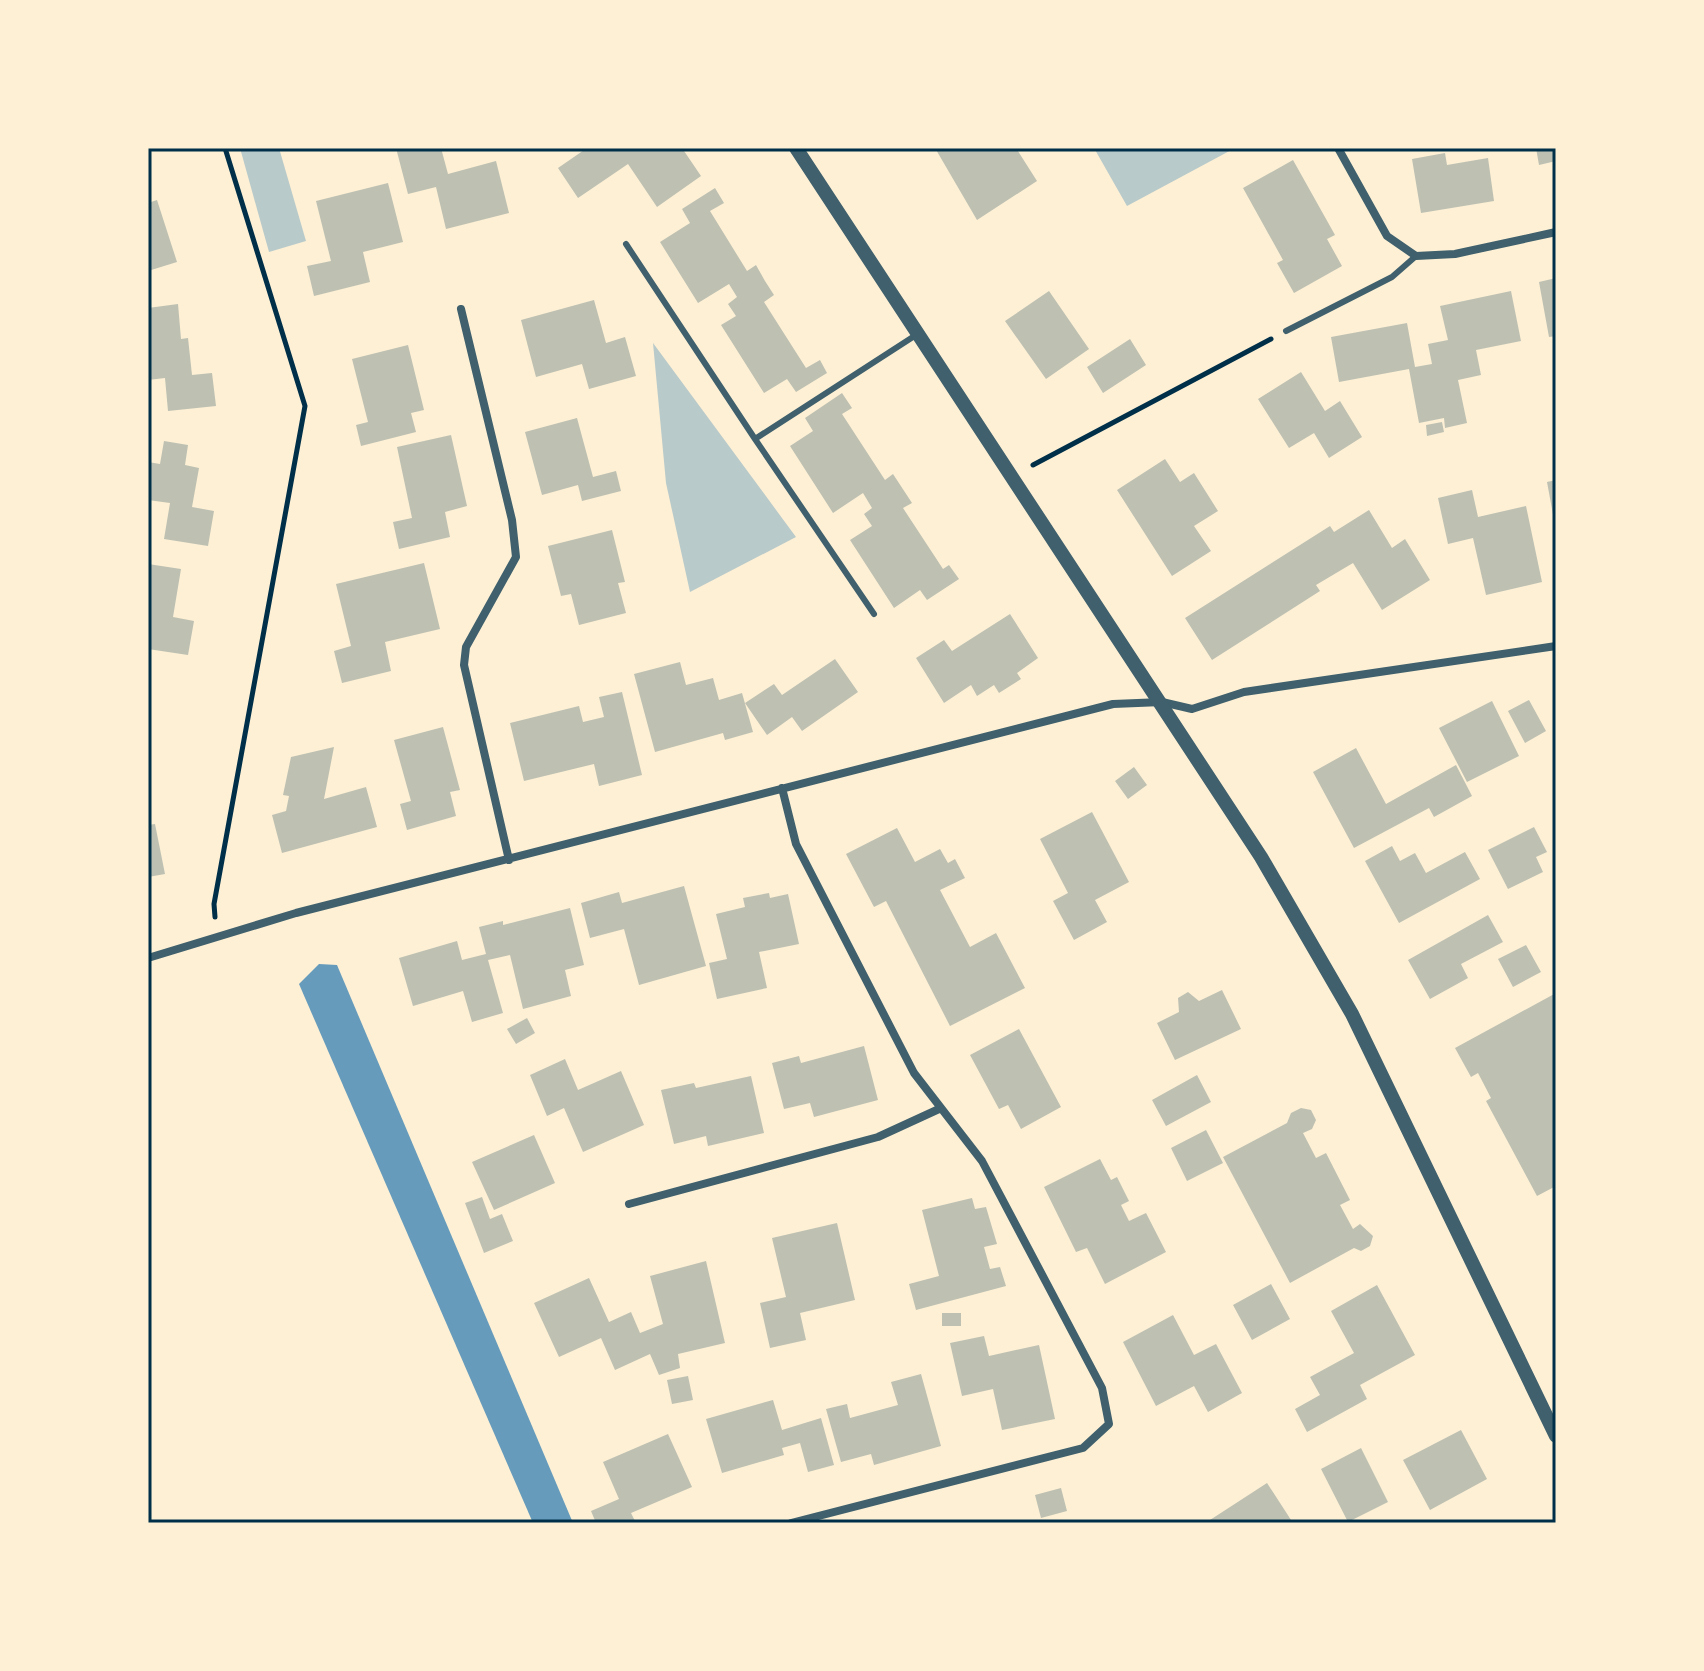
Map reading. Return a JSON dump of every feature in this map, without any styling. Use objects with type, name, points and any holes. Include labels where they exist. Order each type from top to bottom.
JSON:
[{"type":"street","points":[[796,148],[1261,857],[1352,1014],[1556,1436]]},
{"type":"street","points":[[1338,148],[1387,236],[1416,256],[1455,254],[1556,232]]},
{"type":"street","points":[[461,309],[512,520],[516,557],[466,647],[464,665],[509,860]]},
{"type":"street","points":[[148,958],[216,934],[1113,704],[1162,702],[1192,709],[1244,692],[1556,646]]},
{"type":"street","points":[[782,788],[796,844],[914,1073],[982,1161],[1102,1388],[1109,1424],[1083,1448],[791,1523]]},
{"type":"street","points":[[629,1204],[878,1137],[939,1109]]},
{"type":"lane","points":[[626,244],[874,614]]},
{"type":"lane","points":[[1286,331],[1392,277],[1416,256]]},
{"type":"lane","points":[[755,439],[919,333]]},
{"type":"path","points":[[216,934],[214,904],[305,406],[225,148]]},
{"type":"path","points":[[1013,478],[1066,445],[1286,331]]},
{"type":"shaded area","points":[[240,148],[279,148],[306,241],[269,252]]},
{"type":"shaded area","points":[[1094,148],[1235,148],[1127,206]]},
{"type":"shaded area","points":[[653,343],[796,537],[690,592],[666,483]]},
{"type":"water","points":[[319,964],[337,965],[573,1523],[533,1523],[299,984]]},
{"type":"building","points":[[396,148],[441,148],[448,174],[496,161],[509,213],[446,229],[436,187],[408,194]]},
{"type":"building","points":[[587,148],[682,148],[701,176],[657,207],[628,164],[578,198],[558,168]]},
{"type":"building","points":[[935,148],[1016,148],[1037,181],[977,220]]},
{"type":"building","points":[[1536,148],[1556,148],[1556,161],[1539,165]]},
{"type":"building","points":[[1445,153],[1447,165],[1488,158],[1494,201],[1421,213],[1412,159]]},
{"type":"building","points":[[1293,160],[1335,235],[1327,239],[1342,266],[1294,293],[1277,263],[1283,260],[1243,188]]},
{"type":"building","points":[[388,183],[403,242],[363,252],[370,282],[314,296],[307,266],[331,261],[316,201]]},
{"type":"building","points":[[715,188],[724,203],[710,211],[747,271],[756,265],[774,295],[764,302],[806,368],[820,360],[827,373],[796,392],[787,379],[764,393],[721,325],[736,316],[728,304],[737,297],[729,284],[698,303],[660,242],[690,223],[682,209]]},
{"type":"building","points":[[157,200],[177,262],[148,271],[148,203]]},
{"type":"building","points":[[1556,278],[1556,336],[1549,337],[1539,282]]},
{"type":"building","points":[[1049,291],[1089,349],[1046,379],[1005,321]]},
{"type":"building","points":[[1511,291],[1521,341],[1476,350],[1481,375],[1458,380],[1467,423],[1445,428],[1444,418],[1419,423],[1409,369],[1339,382],[1331,337],[1407,323],[1415,367],[1432,364],[1428,344],[1448,340],[1440,306]]},
{"type":"building","points":[[594,300],[606,343],[625,337],[636,376],[589,389],[582,364],[536,377],[521,320]]},
{"type":"building","points":[[178,304],[181,339],[188,338],[192,375],[212,373],[216,406],[168,411],[165,378],[148,380],[148,308]]},
{"type":"building","points":[[1130,339],[1146,365],[1103,393],[1087,367]]},
{"type":"building","points":[[408,345],[424,410],[411,413],[416,432],[361,446],[356,425],[368,422],[352,359]]},
{"type":"building","points":[[1301,372],[1325,411],[1340,401],[1362,437],[1329,458],[1314,433],[1289,448],[1258,399]]},
{"type":"building","points":[[842,393],[852,408],[842,414],[885,480],[893,474],[912,503],[903,508],[943,569],[949,565],[959,579],[927,600],[920,590],[894,608],[850,540],[872,526],[864,514],[872,508],[863,493],[833,513],[790,446],[813,431],[805,418]]},
{"type":"building","points":[[577,418],[593,477],[616,471],[621,491],[582,501],[578,485],[542,495],[525,432]]},
{"type":"building","points":[[1442,422],[1444,432],[1427,436],[1426,425]]},
{"type":"building","points":[[451,435],[467,506],[445,512],[450,537],[399,549],[393,522],[412,518],[397,447]]},
{"type":"building","points":[[164,441],[188,445],[185,465],[199,468],[192,507],[214,511],[208,546],[164,539],[170,503],[148,500],[148,462],[160,464]]},
{"type":"building","points":[[1165,459],[1180,482],[1194,473],[1218,511],[1194,526],[1211,551],[1172,576],[1117,490]]},
{"type":"building","points":[[1556,480],[1556,520],[1554,520],[1547,482]]},
{"type":"building","points":[[1472,490],[1478,517],[1526,506],[1542,582],[1486,595],[1473,538],[1448,544],[1438,498]]},
{"type":"building","points":[[1369,510],[1392,548],[1405,539],[1430,580],[1382,610],[1353,563],[1316,585],[1320,591],[1212,660],[1185,618],[1330,526],[1334,532]]},
{"type":"building","points":[[612,530],[625,582],[618,583],[626,613],[579,625],[571,594],[561,596],[548,546]]},
{"type":"building","points":[[424,563],[440,629],[385,642],[391,671],[342,683],[334,651],[351,646],[336,584]]},
{"type":"building","points":[[148,564],[181,569],[173,617],[194,621],[188,655],[148,649]]},
{"type":"building","points":[[1010,614],[1038,658],[1017,673],[1021,679],[999,693],[994,685],[977,696],[971,685],[944,703],[916,658],[944,640],[952,651]]},
{"type":"building","points":[[835,659],[858,692],[802,731],[792,717],[767,735],[745,703],[774,684],[782,695]]},
{"type":"building","points":[[680,662],[686,685],[713,678],[719,700],[742,693],[753,732],[725,740],[723,733],[655,752],[634,674]]},
{"type":"building","points":[[622,692],[642,775],[599,786],[594,764],[524,781],[510,723],[579,706],[583,722],[604,717],[599,697]]},
{"type":"building","points":[[1529,700],[1546,731],[1525,743],[1508,711]]},
{"type":"building","points":[[1492,701],[1519,756],[1467,782],[1439,728]]},
{"type":"building","points":[[443,727],[460,790],[450,792],[456,816],[407,830],[400,804],[411,801],[394,740]]},
{"type":"building","points":[[334,747],[324,799],[366,787],[377,827],[282,853],[272,815],[286,811],[289,796],[283,795],[291,757]]},
{"type":"building","points":[[1356,748],[1386,804],[1456,765],[1472,796],[1434,817],[1429,808],[1354,848],[1313,772]]},
{"type":"building","points":[[1134,767],[1147,785],[1128,799],[1115,781]]},
{"type":"building","points":[[1092,812],[1129,882],[1095,900],[1107,922],[1074,940],[1053,901],[1068,893],[1040,839]]},
{"type":"building","points":[[155,824],[165,874],[148,877],[148,825]]},
{"type":"building","points":[[1534,827],[1547,852],[1536,857],[1543,872],[1508,889],[1488,850]]},
{"type":"building","points":[[897,828],[915,862],[940,849],[948,863],[955,859],[965,878],[940,890],[970,947],[996,933],[1025,988],[950,1026],[886,901],[874,907],[846,854]]},
{"type":"building","points":[[1392,846],[1400,861],[1415,853],[1426,873],[1465,852],[1480,879],[1399,923],[1365,861]]},
{"type":"building","points":[[684,886],[706,966],[639,985],[624,929],[590,938],[581,903],[619,892],[622,903]]},
{"type":"building","points":[[769,893],[770,898],[788,894],[799,944],[759,952],[767,988],[717,999],[709,963],[727,959],[716,914],[745,907],[743,898]]},
{"type":"building","points":[[570,908],[584,965],[565,970],[571,996],[523,1009],[510,955],[488,960],[503,1013],[472,1022],[463,991],[413,1006],[399,958],[457,941],[462,960],[486,954],[479,927],[503,921],[503,925]]},
{"type":"building","points":[[1488,915],[1503,942],[1461,964],[1468,978],[1430,999],[1408,960]]},
{"type":"building","points":[[1526,945],[1541,972],[1513,987],[1498,959]]},
{"type":"building","points":[[1222,990],[1241,1029],[1175,1060],[1157,1023],[1179,1012],[1178,998],[1188,992],[1199,1001]]},
{"type":"building","points":[[1556,993],[1556,1186],[1537,1196],[1486,1101],[1491,1098],[1478,1073],[1471,1077],[1455,1048]]},
{"type":"building","points":[[527,1018],[535,1033],[516,1044],[507,1029]]},
{"type":"building","points":[[1019,1029],[1061,1107],[1021,1129],[1008,1105],[999,1109],[970,1055]]},
{"type":"building","points":[[864,1046],[878,1100],[814,1117],[810,1103],[784,1109],[772,1063],[799,1056],[801,1063]]},
{"type":"building","points":[[565,1059],[578,1090],[621,1071],[644,1125],[583,1152],[564,1108],[547,1116],[530,1075]]},
{"type":"building","points":[[1197,1075],[1211,1102],[1166,1126],[1152,1100]]},
{"type":"building","points":[[751,1076],[764,1133],[708,1146],[706,1136],[674,1144],[661,1090],[694,1083],[696,1088]]},
{"type":"building","points":[[1301,1108],[1311,1110],[1316,1120],[1312,1129],[1303,1133],[1316,1158],[1326,1153],[1350,1200],[1340,1205],[1353,1229],[1360,1224],[1373,1236],[1370,1246],[1361,1251],[1354,1248],[1290,1283],[1223,1157],[1287,1123],[1291,1113]]},
{"type":"building","points":[[1206,1130],[1223,1163],[1187,1181],[1171,1148]]},
{"type":"building","points":[[534,1135],[555,1183],[494,1210],[472,1162]]},
{"type":"building","points":[[1100,1159],[1111,1180],[1117,1177],[1129,1201],[1121,1205],[1129,1221],[1146,1213],[1166,1252],[1105,1284],[1087,1248],[1076,1252],[1044,1187]]},
{"type":"building","points":[[482,1197],[490,1219],[502,1214],[513,1241],[484,1253],[465,1203]]},
{"type":"building","points":[[972,1198],[975,1209],[986,1207],[997,1244],[984,1247],[990,1269],[1000,1267],[1006,1286],[916,1310],[909,1284],[939,1276],[922,1210]]},
{"type":"building","points":[[837,1223],[855,1300],[800,1313],[806,1340],[770,1348],[760,1303],[786,1297],[772,1238]]},
{"type":"building","points":[[706,1261],[725,1343],[678,1354],[680,1368],[659,1375],[650,1354],[615,1370],[601,1338],[559,1357],[534,1303],[589,1278],[609,1322],[631,1312],[640,1333],[663,1324],[650,1276]]},
{"type":"building","points":[[1271,1284],[1290,1319],[1252,1340],[1233,1305]]},
{"type":"building","points":[[1377,1285],[1415,1355],[1360,1385],[1367,1399],[1307,1432],[1295,1409],[1320,1395],[1310,1377],[1354,1353],[1331,1311]]},
{"type":"building","points":[[942,1313],[961,1313],[961,1326],[942,1326]]},
{"type":"building","points":[[1173,1315],[1194,1355],[1216,1344],[1242,1393],[1208,1412],[1194,1386],[1156,1406],[1123,1342]]},
{"type":"building","points":[[984,1336],[989,1356],[1039,1345],[1055,1419],[1002,1430],[993,1389],[962,1396],[950,1343]]},
{"type":"building","points":[[921,1374],[941,1446],[874,1465],[871,1454],[841,1462],[826,1409],[847,1404],[850,1418],[898,1405],[891,1382]]},
{"type":"building","points":[[688,1376],[693,1400],[672,1404],[667,1380]]},
{"type":"building","points":[[773,1400],[782,1430],[821,1418],[834,1465],[808,1472],[800,1443],[782,1448],[784,1455],[722,1473],[706,1419]]},
{"type":"building","points":[[1461,1430],[1487,1479],[1430,1510],[1403,1460]]},
{"type":"building","points":[[668,1434],[692,1487],[631,1513],[636,1523],[596,1523],[591,1511],[619,1499],[603,1462]]},
{"type":"building","points":[[1361,1448],[1388,1502],[1348,1522],[1321,1469]]},
{"type":"building","points":[[1267,1483],[1293,1523],[1212,1523],[1210,1520]]},
{"type":"building","points":[[1061,1488],[1067,1511],[1041,1518],[1035,1495]]}]
